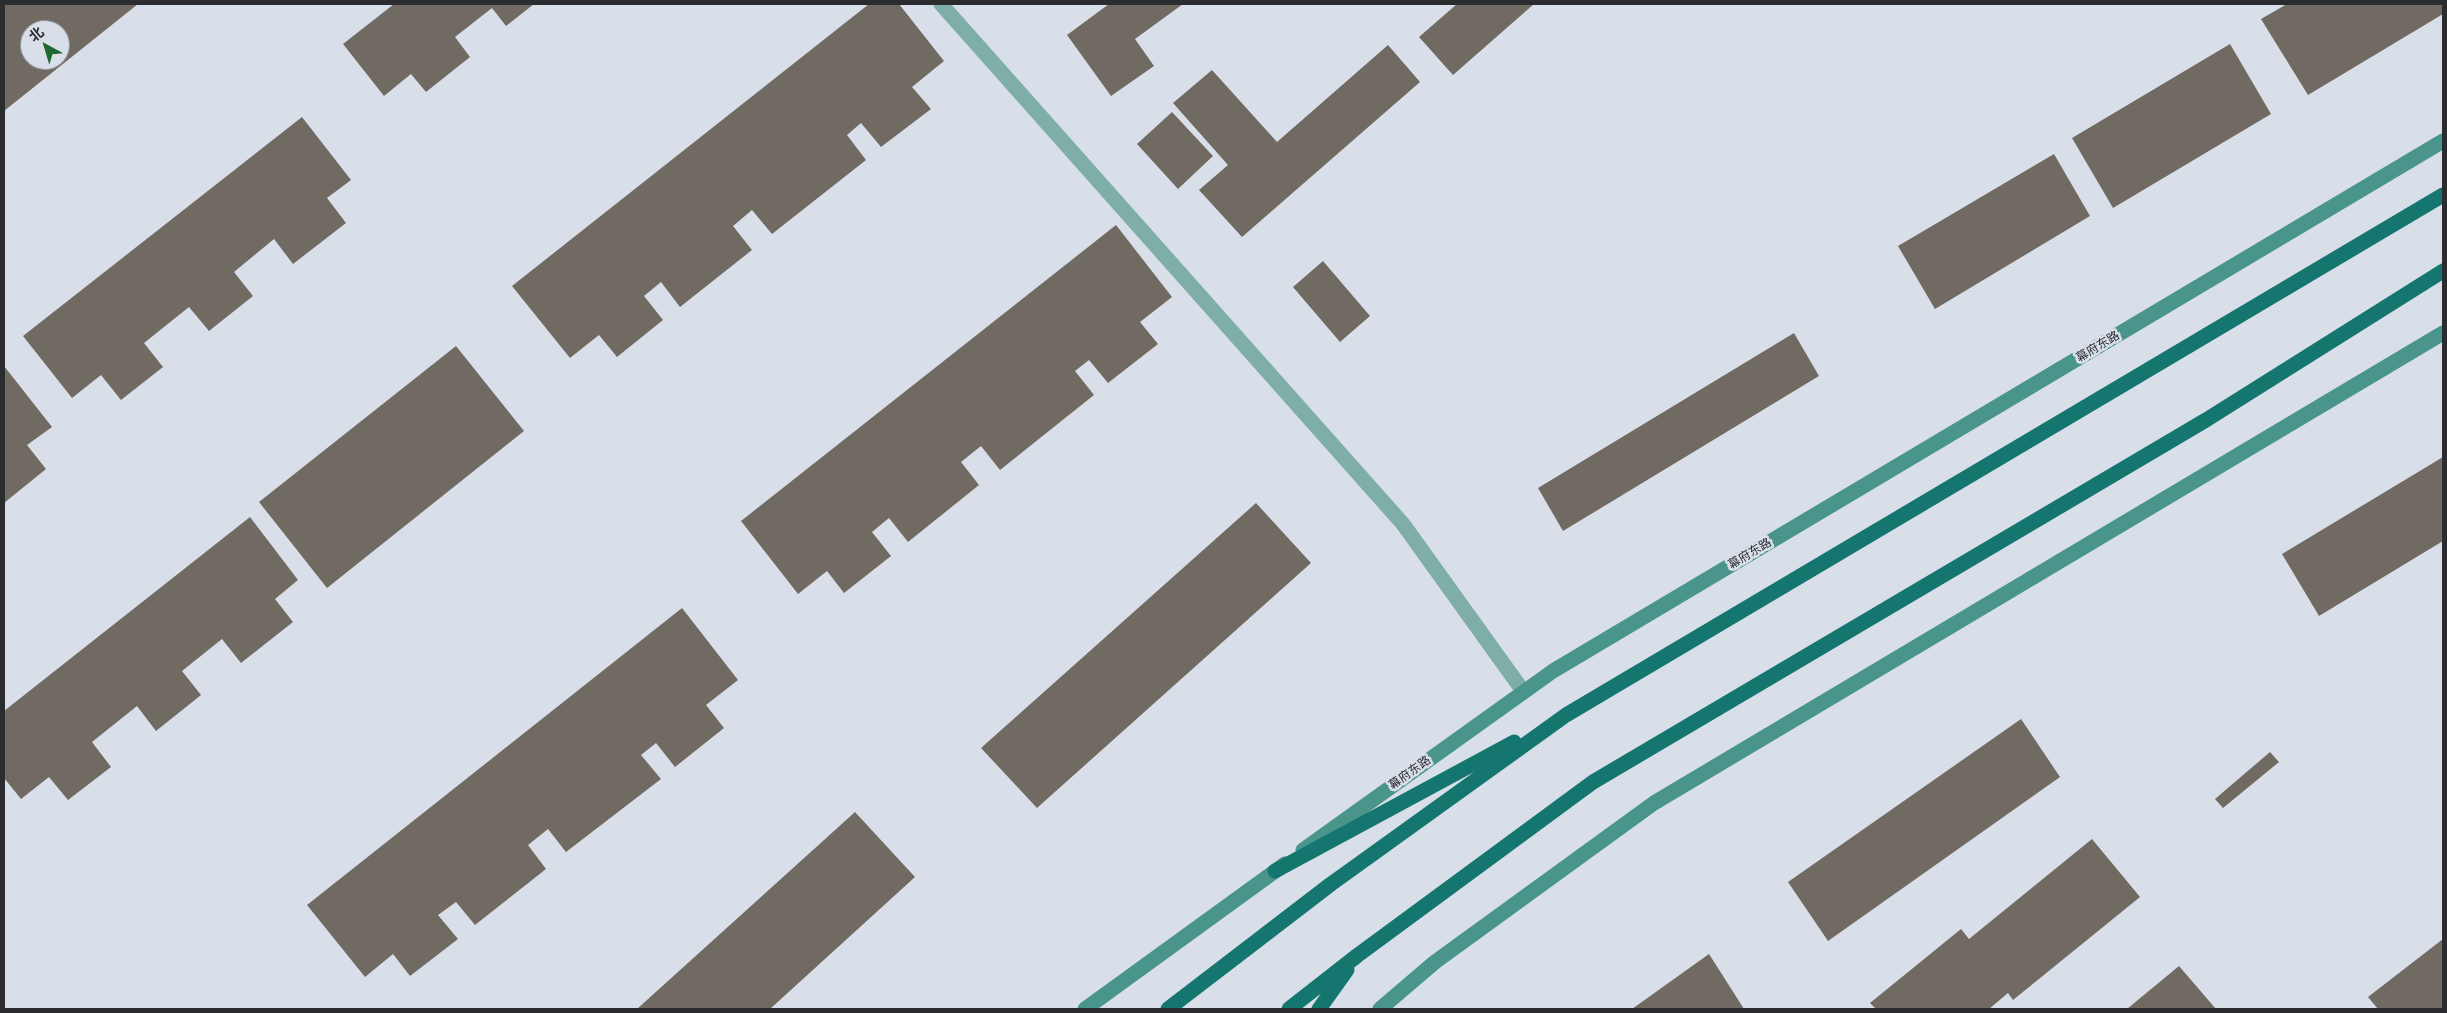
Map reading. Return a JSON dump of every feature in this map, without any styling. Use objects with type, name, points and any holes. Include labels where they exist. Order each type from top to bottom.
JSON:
[{"type":"highway","points":[[1275,871],[1566,714],[2443,195]]},
{"type":"highway","points":[[1289,1009],[1358,954],[1593,782],[2206,420],[2443,271]]},
{"type":"highway","points":[[1168,1009],[1331,884],[1566,714]]},
{"type":"highway","points":[[1319,1009],[1358,954]]},
{"type":"main road","name":"幕府东路","points":[[1085,1009],[1523,691],[2443,141]]},
{"type":"main road","points":[[1380,1009],[1435,962],[1654,803],[2443,333]]},
{"type":"street","points":[[940,4],[1403,524],[1523,691]]},
{"type":"building","points":[[4,4],[138,4],[70,58],[70,20],[20,20],[20,70],[55,70],[4,111]]},
{"type":"building","points":[[394,4],[534,4],[506,26],[492,8],[455,37],[470,57],[426,92],[411,74],[384,96],[343,44]]},
{"type":"building","points":[[869,4],[899,4],[944,61],[912,87],[931,109],[881,147],[861,123],[847,135],[866,160],[772,234],[752,210],[733,226],[752,250],[680,307],[661,282],[644,296],[663,320],[617,357],[599,335],[570,358],[512,286]]},
{"type":"building","points":[[1109,4],[1183,4],[1135,39],[1154,66],[1111,96],[1067,35]]},
{"type":"building","points":[[1457,4],[1534,4],[1453,75],[1419,37]]},
{"type":"building","points":[[2287,4],[2443,4],[2443,14],[2308,95],[2261,19]]},
{"type":"building","points":[[2230,44],[2271,114],[2113,208],[2072,138]]},
{"type":"building","points":[[1388,45],[1420,82],[1242,237],[1199,190],[1228,165],[1173,103],[1212,70],[1277,142]]},
{"type":"building","points":[[1172,112],[1213,156],[1178,189],[1137,144]]},
{"type":"building","points":[[302,117],[351,180],[327,198],[346,223],[293,264],[274,239],[234,272],[253,296],[209,331],[189,307],[144,343],[163,367],[121,400],[101,375],[72,398],[23,336]]},
{"type":"building","points":[[2054,154],[2090,216],[1935,309],[1898,246]]},
{"type":"building","points":[[1116,225],[1172,297],[1140,322],[1158,344],[1108,383],[1089,360],[1075,371],[1094,395],[1000,470],[981,446],[961,462],[979,485],[908,542],[889,518],[872,532],[891,556],[844,593],[827,571],[798,594],[741,521]]},
{"type":"building","points":[[1323,261],[1370,316],[1340,342],[1293,287]]},
{"type":"building","points":[[1794,333],[1819,376],[1563,531],[1538,488]]},
{"type":"building","points":[[456,346],[524,431],[327,588],[259,502]]},
{"type":"building","points":[[4,366],[52,427],[27,445],[46,469],[4,503]]},
{"type":"building","points":[[2443,457],[2443,541],[2319,616],[2282,554]]},
{"type":"building","points":[[1256,503],[1311,563],[1037,808],[981,748]]},
{"type":"building","points":[[250,517],[298,580],[275,599],[293,622],[241,663],[222,639],[182,671],[201,695],[156,731],[137,706],[92,742],[111,767],[68,800],[49,777],[21,799],[4,778],[4,711]]},
{"type":"building","points":[[682,608],[738,680],[706,705],[724,728],[675,767],[656,743],[641,755],[661,779],[566,852],[548,829],[528,845],[546,869],[475,925],[456,902],[438,915],[458,939],[410,976],[393,954],[365,977],[307,905]]},
{"type":"building","points":[[2021,719],[2060,777],[1828,941],[1788,882]]},
{"type":"building","points":[[2270,752],[2279,762],[2223,808],[2215,799]]},
{"type":"building","points":[[855,812],[915,877],[770,1009],[637,1009]]},
{"type":"building","points":[[2092,839],[2140,897],[2013,1000],[2008,993],[1989,1009],[1876,1009],[1870,1003],[1961,929],[1969,939]]},
{"type":"building","points":[[2443,939],[2443,1009],[2378,1009],[2368,997]]},
{"type":"building","points":[[1709,954],[1744,1009],[1632,1009]]},
{"type":"building","points":[[2179,966],[2216,1009],[2127,1009]]}]
